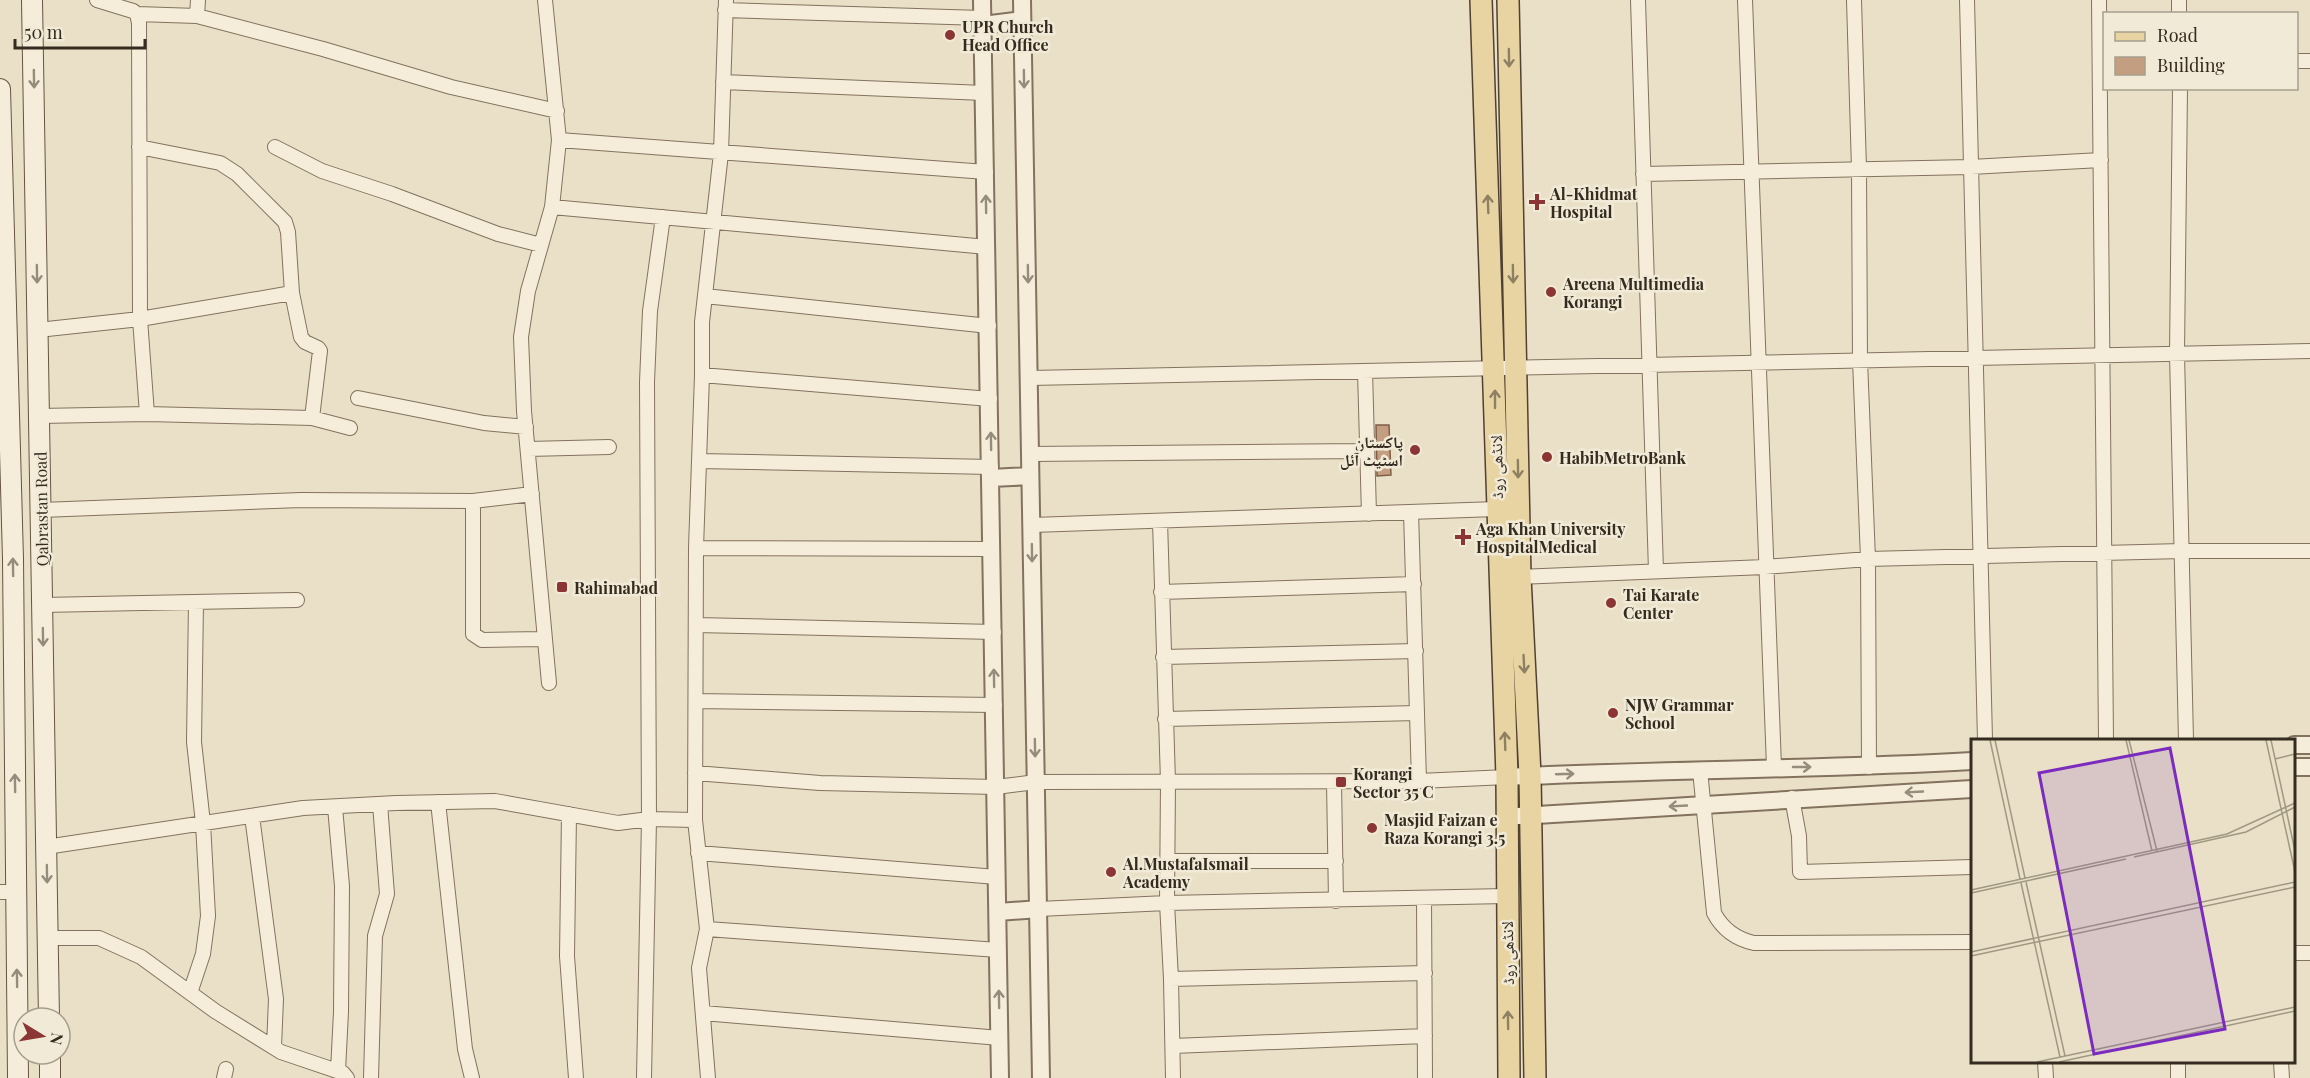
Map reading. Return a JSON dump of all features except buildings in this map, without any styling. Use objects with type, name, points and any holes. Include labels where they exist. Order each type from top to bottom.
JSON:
[{"type":"main road","name":"Qabrastan Road","points":[[32,0],[49,1006]]},
{"type":"main road","name":"لانڈھی روڈ","points":[[1481,0],[1520,577],[1530,775],[1535,1078]]},
{"type":"main road","name":"لانڈھی روڈ","points":[[1508,0],[1505,368],[1497,509],[1507,777],[1509,1078]]},
{"type":"main road","name":"Qabrastan Road","points":[[0,89],[1,192],[13,559],[8,892],[18,1078]]},
{"type":"street","points":[[97,0],[137,14],[197,16],[323,49],[451,87],[557,111]]},
{"type":"street","points":[[197,16],[198,0]]},
{"type":"street","points":[[545,0],[559,140],[552,207],[528,291],[521,337],[526,428],[549,683]]},
{"type":"street","points":[[982,0],[1000,1078]]},
{"type":"street","points":[[1022,0],[1041,1078]]},
{"type":"street","points":[[1638,0],[1656,572]]},
{"type":"street","points":[[1744,0],[1774,767]]},
{"type":"street","points":[[1854,0],[1859,170],[1860,360],[1868,559],[1869,767]]},
{"type":"street","points":[[1967,0],[1985,739]]},
{"type":"street","points":[[2099,0],[2106,739]]},
{"type":"street","points":[[708,1078],[699,968],[707,929],[695,820],[696,548],[702,322],[721,153],[726,5],[983,21],[1022,20]]},
{"type":"street","points":[[137,14],[139,23],[140,319],[147,414]]},
{"type":"street","points":[[723,82],[984,93]]},
{"type":"street","points":[[2180,90],[2177,354],[2186,739]]},
{"type":"street","points":[[559,140],[986,172]]},
{"type":"street","points":[[139,147],[220,163],[237,174],[285,222],[288,232],[292,293],[301,337],[320,351],[312,418]]},
{"type":"street","points":[[274,147],[322,171],[392,194],[498,234],[542,245]]},
{"type":"street","points":[[1643,174],[1971,167],[2101,160]]},
{"type":"street","points":[[552,207],[987,247]]},
{"type":"street","points":[[644,1078],[649,819],[647,382],[650,311],[663,217]]},
{"type":"street","points":[[38,330],[140,319],[292,293]]},
{"type":"street","points":[[705,296],[989,326]]},
{"type":"street","points":[[1030,378],[2310,351]]},
{"type":"street","points":[[1365,370],[1369,514]]},
{"type":"street","points":[[702,375],[990,399]]},
{"type":"street","points":[[358,398],[484,423],[526,428]]},
{"type":"street","points":[[39,416],[147,414],[312,418],[350,428]]},
{"type":"street","points":[[528,449],[609,447]]},
{"type":"street","points":[[1030,454],[1366,451]]},
{"type":"street","points":[[699,461],[991,472],[1030,476]]},
{"type":"street","points":[[41,510],[301,500],[473,501],[532,494]]},
{"type":"street","points":[[473,501],[471,628],[473,634],[482,640],[545,639]]},
{"type":"street","points":[[1032,525],[1497,509]]},
{"type":"street","points":[[1412,512],[1419,781]]},
{"type":"street","points":[[1160,521],[1168,782],[1167,903],[1173,1078]]},
{"type":"street","points":[[696,548],[992,549]]},
{"type":"street","points":[[1520,577],[1765,567],[1868,559],[2310,550]]},
{"type":"street","points":[[1161,592],[1414,584]]},
{"type":"street","points":[[42,605],[297,600]]},
{"type":"street","points":[[190,993],[203,954],[208,916],[203,823],[194,742],[196,602]]},
{"type":"street","points":[[696,626],[993,632]]},
{"type":"street","points":[[1163,657],[1416,651]]},
{"type":"street","points":[[696,700],[994,705]]},
{"type":"street","points":[[1165,719],[1417,713]]},
{"type":"street","points":[[695,773],[820,783],[996,787],[1036,782],[1419,781],[1774,767],[1869,767],[1971,761]]},
{"type":"street","points":[[1700,770],[1714,913],[1720,925],[1739,940],[1754,943],[1971,942]]},
{"type":"street","points":[[1335,782],[1336,901]]},
{"type":"street","points":[[1506,816],[1971,789]]},
{"type":"street","points":[[1792,798],[1798,836],[1800,872],[1971,867]]},
{"type":"street","points":[[46,848],[303,808],[380,804],[495,801],[618,823],[649,819],[695,820]]},
{"type":"street","points":[[438,802],[465,1049],[472,1078]]},
{"type":"street","points":[[371,1078],[375,936],[387,894],[380,804]]},
{"type":"street","points":[[48,938],[99,938],[141,957],[190,993],[281,1052],[342,1075],[342,886],[335,807]]},
{"type":"street","points":[[569,814],[567,956],[576,1078]]},
{"type":"street","points":[[252,816],[276,999],[274,1047]]},
{"type":"street","points":[[698,853],[997,877]]},
{"type":"street","points":[[1168,861],[1336,861]]},
{"type":"street","points":[[998,912],[1167,903],[1506,896]]},
{"type":"street","points":[[1424,898],[1425,1078]]},
{"type":"street","points":[[707,929],[998,950]]},
{"type":"street","points":[[1171,979],[1425,973]]},
{"type":"street","points":[[703,1013],[1000,1038]]},
{"type":"street","points":[[1173,1046],[1425,1036]]},
{"type":"street","points":[[2045,1063],[2046,1078]]},
{"type":"place","name":"UPR Church Head Office","points":[[950,35]]},
{"type":"place","name":"Al-Khidmat Hospital","points":[[1537,202]]},
{"type":"place","name":"Areena Multimedia Korangi","points":[[1551,292]]},
{"type":"place","name":"پاکستان اسٹیٹ آئل","points":[[1415,450]]},
{"type":"place","name":"HabibMetroBank","points":[[1547,457]]},
{"type":"place","name":"Aga Khan University HospitalMedical","points":[[1463,537]]},
{"type":"place","name":"Rahimabad","points":[[562,587]]},
{"type":"place","name":"Tai Karate Center","points":[[1611,603]]},
{"type":"place","name":"NJW Grammar School","points":[[1613,713]]},
{"type":"place","name":"Korangi Sector 35 C","points":[[1341,782]]},
{"type":"place","name":"Masjid Faizan e Raza Korangi 3.5","points":[[1372,828]]},
{"type":"place","name":"Al.MustafaIsmail Academy","points":[[1111,872]]}]
